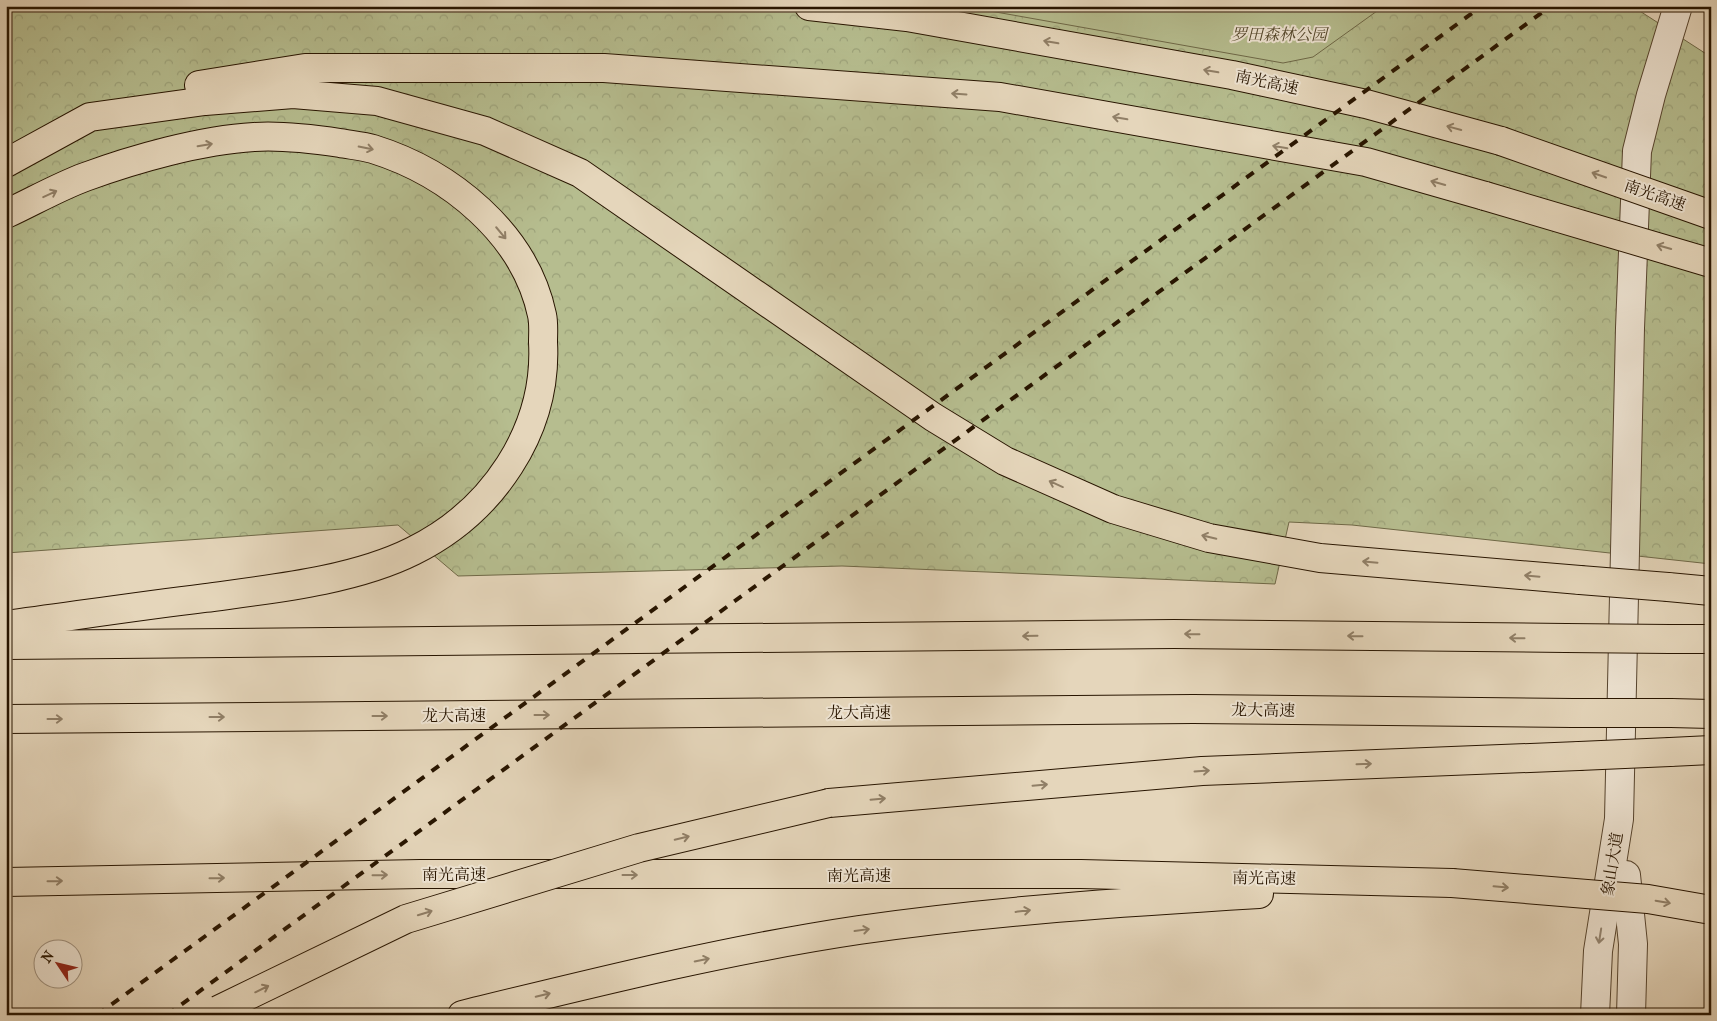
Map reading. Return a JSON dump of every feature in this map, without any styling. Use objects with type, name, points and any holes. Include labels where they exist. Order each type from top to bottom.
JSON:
[{"type":"highway","name":"南光高速","points":[[809,6],[907,16],[1232,75],[1366,104],[1501,141],[1711,215]]},
{"type":"highway","points":[[6,163],[90,117],[194,85],[305,68],[604,68],[1000,97],[1366,162],[1711,263]]},
{"type":"highway","points":[[90,117],[205,101],[293,94],[377,101],[485,131],[580,173],[933,418],[997,456],[1113,509],[1209,538],[1320,558],[1711,591]]},
{"type":"highway","points":[[6,214],[84,178],[182,148],[254,137],[322,140],[373,149],[424,171],[468,200],[502,233],[524,266],[542,316],[544,362],[539,401],[523,443],[497,485],[459,522],[415,550],[376,567],[281,588],[6,625]]},
{"type":"highway","points":[[6,645],[1164,634],[1711,639]]},
{"type":"highway","name":"龙大高速","points":[[6,719],[1193,709],[1711,714]]},
{"type":"highway","points":[[214,1012],[406,919],[639,848],[829,803],[1202,771],[1711,750]]},
{"type":"highway","name":"南光高速","points":[[6,882],[420,874],[1081,874],[1452,883],[1648,899],[1711,910]]},
{"type":"highway","points":[[462,1015],[655,969],[858,930],[1075,906],[1452,883]]},
{"type":"street","points":[[1619,819],[1630,328],[1637,151],[1651,95],[1678,6]]},
{"type":"street","name":"象山大道","points":[[1596,1015],[1598,951],[1619,819]]},
{"type":"street","name":"象山大道","points":[[1619,819],[1634,944],[1631,1015]]},
{"type":"green space","points":[[6,6],[1632,6],[1711,57],[1711,564],[1352,525],[1289,522],[1275,584],[842,566],[458,576],[398,525],[6,553]]},
{"type":"green space","name":"罗田森林公园","points":[[962,6],[1384,6],[1313,57],[1283,63]]},
{"type":"railway","points":[[97,1015],[1482,6]]},
{"type":"railway","points":[[167,1015],[1551,6]]}]
